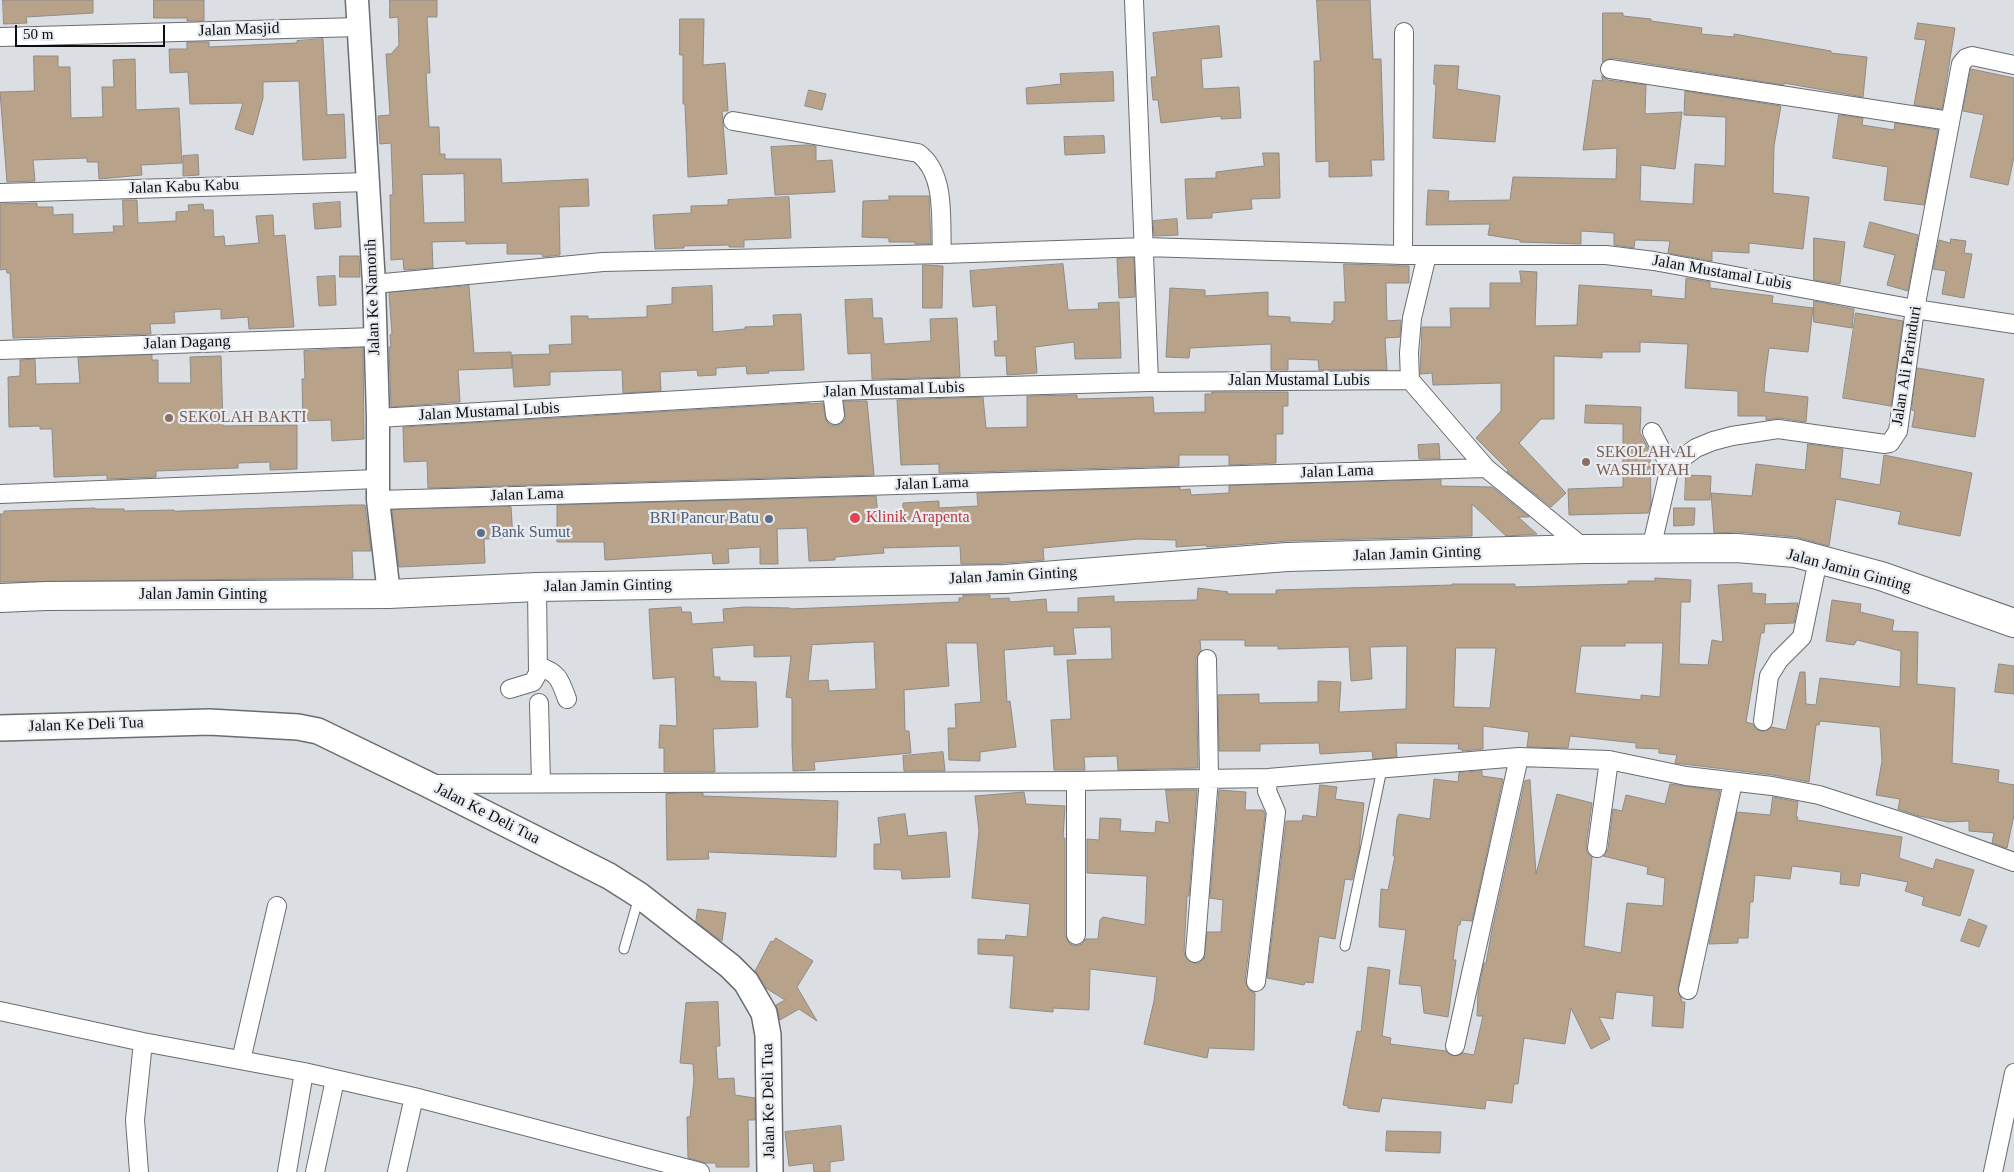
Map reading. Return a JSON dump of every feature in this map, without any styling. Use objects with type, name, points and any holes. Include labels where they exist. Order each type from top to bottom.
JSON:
[{"type":"highway","name":"Jalan Jamin Ginting","points":[[0,598],[46,596],[389,594],[537,587],[1005,579],[1287,557],[1585,549],[1737,548],[1795,553],[1880,576],[2014,623]]},
{"type":"main road","name":"Jalan Ke Deli Tua","points":[[0,728],[209,722],[298,726],[318,731],[609,876],[639,895],[730,966],[746,982],[764,1013],[768,1035],[770,1172]]},
{"type":"street","name":"Jalan Ke Namorih","points":[[357,0],[374,284],[378,490],[389,594]]},
{"type":"street","points":[[1134,0],[1150,382]]},
{"type":"street","name":"Jalan Masjid","points":[[0,37],[358,27]]},
{"type":"street","points":[[1403,255],[1404,32]]},
{"type":"street","name":"Jalan Ali Parinduri","points":[[1670,467],[1696,448],[1713,441],[1778,429],[1866,442],[1890,443],[1898,431],[1915,309],[1961,64],[1966,58],[1972,56],[2014,65]]},
{"type":"street","points":[[1610,69],[1950,121]]},
{"type":"street","points":[[733,121],[918,153],[932,166],[936,180],[939,195],[942,254]]},
{"type":"street","name":"Jalan Kabu Kabu","points":[[0,193],[368,182]]},
{"type":"street","name":"Jalan Mustamal Lubis","points":[[374,284],[603,262],[1145,247],[1403,255],[1606,255],[1654,260],[1915,309],[2014,324]]},
{"type":"street","points":[[1427,255],[1412,318],[1408,354],[1410,380],[1486,468],[1585,549]]},
{"type":"street","name":"Jalan Dagang","points":[[0,350],[374,337]]},
{"type":"street","name":"Jalan Mustamal Lubis","points":[[378,418],[832,391],[1150,382],[1410,380]]},
{"type":"street","points":[[832,391],[835,415]]},
{"type":"street","points":[[1651,549],[1670,467],[1652,432]]},
{"type":"street","name":"Jalan Lama","points":[[0,494],[378,490],[1486,468]]},
{"type":"street","points":[[1763,720],[1769,676],[1779,660],[1802,637],[1818,560]]},
{"type":"street","points":[[510,689],[533,682],[538,673],[537,587]]},
{"type":"street","points":[[1195,953],[1209,778],[1207,659]]},
{"type":"street","points":[[538,666],[554,673],[561,682],[568,699]]},
{"type":"street","points":[[540,703],[541,783]]},
{"type":"street","points":[[427,784],[1076,781],[1268,778],[1519,757],[1609,760],[1686,776],[1772,786],[1819,795],[1912,825],[2014,862]]},
{"type":"street","points":[[1455,1046],[1519,757]]},
{"type":"street","points":[[1597,848],[1609,760]]},
{"type":"street","points":[[1256,982],[1276,812],[1268,791],[1268,778]]},
{"type":"street","points":[[1076,781],[1076,935]]},
{"type":"street","points":[[1688,990],[1733,782]]},
{"type":"street","points":[[241,1060],[277,906]]},
{"type":"street","points":[[0,1011],[143,1042],[304,1072],[414,1097],[660,1168],[700,1172]]},
{"type":"street","points":[[140,1172],[134,1120],[143,1042]]},
{"type":"street","points":[[287,1172],[304,1072]]},
{"type":"street","points":[[1993,1172],[2014,1073]]},
{"type":"street","points":[[315,1172],[335,1080]]},
{"type":"street","points":[[397,1172],[414,1097]]},
{"type":"lane","points":[[1345,946],[1382,769]]},
{"type":"lane","points":[[624,949],[639,895]]},
{"type":"building","points":[[3,0],[93,0],[93,13],[26,17],[27,23],[4,24]]},
{"type":"building","points":[[154,0],[204,0],[204,21],[187,21],[187,18],[154,18]]},
{"type":"building","points":[[390,0],[437,0],[437,17],[427,17],[430,73],[426,73],[429,127],[439,127],[440,154],[445,154],[445,159],[501,159],[502,183],[588,179],[589,206],[559,207],[560,255],[543,257],[542,254],[507,254],[507,243],[466,244],[466,241],[432,242],[433,268],[404,270],[403,259],[391,260],[390,195],[393,195],[391,143],[380,144],[378,116],[390,115],[386,54],[391,54],[399,45],[398,17],[390,18]],"holes":[[[464,174],[465,222],[424,223],[422,175]]]},
{"type":"building","points":[[1317,0],[1370,0],[1373,59],[1381,59],[1384,160],[1371,160],[1372,176],[1329,177],[1329,161],[1316,162],[1314,61],[1320,61]]},
{"type":"building","points":[[1603,13],[1623,13],[1623,16],[1702,28],[1701,34],[1734,37],[1734,34],[1831,51],[1831,53],[1867,57],[1863,97],[1784,83],[1784,85],[1612,58],[1603,62]]},
{"type":"building","points":[[680,19],[704,19],[703,65],[725,63],[728,111],[722,111],[727,174],[688,177],[685,104],[683,104],[683,55],[680,55]]},
{"type":"building","points":[[1918,23],[1955,28],[1942,109],[1914,105],[1926,40],[1915,39]]},
{"type":"building","points":[[1219,26],[1222,57],[1201,59],[1203,89],[1239,87],[1241,118],[1221,119],[1221,116],[1161,123],[1158,100],[1153,100],[1151,77],[1157,77],[1153,33]]},
{"type":"building","points":[[323,39],[327,115],[344,114],[346,158],[303,160],[299,81],[263,82],[263,98],[253,135],[235,129],[243,103],[190,104],[188,72],[170,73],[169,49],[187,49],[187,42],[209,42],[209,47],[297,43],[297,41]]},
{"type":"building","points":[[34,56],[58,56],[58,67],[70,67],[71,118],[103,117],[102,87],[114,87],[113,60],[135,59],[136,110],[179,108],[182,163],[141,165],[142,175],[99,179],[98,162],[87,162],[87,158],[33,160],[35,181],[7,182],[0,92],[34,91]]},
{"type":"building","points":[[1435,65],[1459,66],[1457,89],[1500,96],[1495,142],[1433,138],[1436,85],[1434,84]]},
{"type":"building","points":[[1971,69],[2014,78],[2014,157],[2008,185],[1970,177],[1984,115],[1963,111]]},
{"type":"building","points":[[1113,72],[1114,101],[1027,104],[1026,88],[1061,84],[1060,74]]},
{"type":"building","points":[[1602,76],[1608,80],[1646,85],[1645,114],[1682,112],[1675,169],[1641,165],[1640,201],[1693,204],[1695,164],[1725,166],[1726,117],[1684,115],[1685,91],[1781,106],[1774,146],[1773,193],[1809,197],[1803,249],[1749,243],[1749,253],[1712,251],[1712,261],[1668,253],[1670,241],[1635,240],[1634,248],[1614,245],[1614,233],[1581,231],[1581,244],[1520,242],[1520,240],[1488,235],[1490,224],[1426,225],[1428,190],[1449,191],[1448,201],[1510,200],[1513,177],[1616,179],[1617,148],[1583,150],[1593,80],[1602,81]]},
{"type":"building","points":[[809,90],[826,94],[822,110],[805,106]]},
{"type":"building","points":[[1839,115],[1863,118],[1862,125],[1894,130],[1895,123],[1938,130],[1924,205],[1884,200],[1888,167],[1833,158]]},
{"type":"building","points":[[1104,136],[1105,153],[1065,155],[1064,137]]},
{"type":"building","points":[[816,146],[816,161],[832,160],[835,192],[775,195],[771,147]]},
{"type":"building","points":[[1263,153],[1279,153],[1280,198],[1251,199],[1252,209],[1212,213],[1212,218],[1187,219],[1185,179],[1216,178],[1216,172],[1264,166]]},
{"type":"building","points":[[198,155],[199,175],[183,176],[183,156]]},
{"type":"building","points":[[889,196],[929,196],[931,244],[889,242],[889,238],[862,237],[863,201],[889,200]]},
{"type":"building","points":[[789,197],[791,238],[744,240],[744,247],[729,247],[729,245],[684,246],[684,248],[655,249],[653,215],[691,213],[691,206],[728,205],[728,200]]},
{"type":"building","points":[[123,200],[137,200],[138,223],[176,221],[176,212],[189,211],[188,205],[203,204],[204,210],[213,210],[214,237],[224,236],[225,246],[259,243],[256,216],[273,215],[274,236],[285,235],[294,327],[249,329],[248,317],[221,319],[221,309],[174,312],[175,323],[150,324],[151,334],[13,338],[10,273],[7,273],[6,269],[0,270],[0,204],[37,203],[37,207],[53,207],[53,215],[73,214],[73,234],[114,232],[113,226],[123,226]]},
{"type":"building","points":[[340,202],[341,227],[315,229],[313,204]]},
{"type":"building","points":[[1177,219],[1178,235],[1154,236],[1153,221]]},
{"type":"building","points":[[1870,222],[1918,235],[1908,291],[1887,285],[1895,255],[1864,247]]},
{"type":"building","points":[[1814,238],[1845,242],[1840,284],[1814,280]]},
{"type":"building","points":[[1951,239],[1966,241],[1964,253],[1972,254],[1964,298],[1942,294],[1946,271],[1933,269],[1939,240],[1950,243]]},
{"type":"building","points":[[340,256],[359,256],[360,277],[340,277]]},
{"type":"building","points":[[1134,258],[1135,297],[1119,298],[1117,259]]},
{"type":"building","points":[[1063,264],[1068,310],[1099,309],[1098,303],[1119,302],[1121,358],[1075,359],[1074,342],[1035,347],[1037,373],[1007,375],[1006,356],[995,356],[994,341],[998,341],[996,305],[973,307],[970,271]]},
{"type":"building","points":[[1344,264],[1409,266],[1409,283],[1386,283],[1387,321],[1401,320],[1400,337],[1385,338],[1387,370],[1319,370],[1318,360],[1288,359],[1288,370],[1271,370],[1271,344],[1190,348],[1189,358],[1166,357],[1170,288],[1205,290],[1205,296],[1268,292],[1268,316],[1290,317],[1290,322],[1332,324],[1332,321],[1334,321],[1334,302],[1345,302]]},
{"type":"building","points":[[923,265],[943,266],[942,308],[923,308]]},
{"type":"building","points":[[1520,271],[1537,272],[1535,326],[1577,325],[1579,285],[1652,290],[1651,296],[1685,299],[1686,278],[1710,282],[1710,288],[1773,296],[1772,303],[1813,308],[1808,352],[1769,348],[1764,392],[1808,397],[1806,422],[1779,418],[1766,420],[1766,416],[1738,416],[1738,391],[1685,388],[1688,344],[1640,342],[1640,352],[1602,352],[1602,358],[1554,356],[1554,419],[1541,419],[1519,443],[1566,493],[1551,507],[1507,472],[1508,470],[1476,438],[1501,411],[1501,383],[1433,385],[1432,373],[1420,374],[1422,327],[1451,327],[1450,308],[1490,308],[1490,283],[1521,283]]},
{"type":"building","points":[[335,276],[336,305],[319,306],[317,277]]},
{"type":"building","points":[[469,286],[474,353],[511,352],[512,368],[458,370],[460,402],[391,407],[389,347],[391,347],[390,335],[392,334],[389,293]]},
{"type":"building","points":[[712,286],[713,332],[745,329],[745,327],[774,326],[773,315],[801,314],[804,370],[768,371],[769,373],[747,374],[746,366],[716,368],[716,375],[698,376],[697,370],[660,372],[661,391],[623,393],[622,370],[550,372],[550,385],[514,387],[512,355],[550,354],[549,345],[572,344],[571,316],[588,316],[588,319],[647,317],[647,306],[672,304],[672,288]]},
{"type":"building","points":[[872,299],[873,318],[882,318],[884,344],[931,341],[930,319],[957,318],[960,377],[872,379],[871,353],[848,354],[845,300]]},
{"type":"building","points":[[1814,301],[1854,309],[1852,328],[1814,322]]},
{"type":"building","points":[[1856,313],[1903,321],[1891,406],[1843,398]]},
{"type":"building","points":[[363,348],[364,439],[332,441],[331,420],[303,421],[302,379],[305,379],[304,351]]},
{"type":"building","points":[[152,355],[152,360],[158,360],[158,383],[191,383],[190,357],[221,356],[223,426],[297,425],[297,469],[270,470],[270,462],[238,463],[238,468],[156,471],[156,477],[107,479],[107,475],[54,477],[52,429],[40,429],[40,426],[9,427],[8,377],[20,376],[20,360],[35,359],[36,384],[80,383],[78,358]]},
{"type":"building","points":[[1917,368],[1984,379],[1975,437],[1912,427],[1915,411],[1912,410]]},
{"type":"building","points":[[1212,392],[1288,392],[1288,406],[1283,406],[1283,434],[1276,434],[1276,463],[1229,465],[1229,455],[1179,455],[1179,466],[939,473],[939,464],[901,465],[897,400],[983,397],[986,428],[1027,427],[1027,396],[1077,395],[1077,399],[1153,397],[1154,413],[1205,412],[1205,394],[1212,394]]},
{"type":"building","points":[[844,401],[867,401],[874,475],[428,488],[427,461],[404,462],[403,427],[810,403],[823,403],[826,421],[830,425],[836,426],[845,419]]},
{"type":"building","points":[[1586,405],[1641,407],[1640,433],[1650,452],[1651,504],[1648,513],[1569,515],[1568,489],[1623,487],[1623,424],[1585,423]]},
{"type":"building","points":[[1439,444],[1440,459],[1419,459],[1418,445]]},
{"type":"building","points":[[1808,444],[1843,449],[1840,478],[1880,485],[1884,455],[1972,473],[1960,536],[1898,524],[1901,512],[1836,499],[1829,546],[1796,537],[1738,532],[1714,533],[1711,493],[1752,496],[1756,464],[1805,470]]},
{"type":"building","points":[[1686,475],[1711,476],[1710,500],[1685,500]]},
{"type":"building","points":[[1441,480],[1441,486],[1492,487],[1529,517],[1518,517],[1537,534],[1506,536],[1472,504],[1472,536],[1287,541],[1207,547],[1206,545],[1176,547],[1176,540],[1138,539],[1043,548],[1044,560],[991,564],[961,564],[960,546],[883,548],[884,553],[835,557],[835,560],[809,561],[807,528],[777,529],[778,564],[760,564],[760,547],[728,549],[729,563],[713,564],[712,553],[605,560],[604,542],[557,542],[557,505],[876,496],[878,515],[903,514],[903,503],[939,501],[939,508],[978,506],[977,493],[1180,487],[1180,490],[1190,489],[1191,495],[1229,493],[1229,486]]},
{"type":"building","points":[[365,505],[371,551],[352,551],[353,578],[0,582],[0,514],[4,514],[4,511],[95,508],[124,509],[124,511],[175,511]]},
{"type":"building","points":[[511,507],[513,538],[484,539],[485,563],[399,567],[392,510]]},
{"type":"building","points":[[1674,508],[1695,508],[1694,525],[1674,526]]},
{"type":"building","points":[[1655,578],[1691,580],[1690,602],[1681,602],[1679,664],[1708,665],[1712,640],[1723,642],[1718,585],[1752,583],[1752,593],[1766,594],[1765,604],[1798,603],[1794,623],[1765,624],[1764,633],[1761,633],[1746,722],[1753,724],[1756,729],[1761,731],[1767,731],[1771,727],[1786,730],[1800,672],[1805,672],[1806,704],[1816,705],[1820,678],[1900,687],[1901,651],[1857,640],[1854,645],[1826,641],[1832,600],[1861,604],[1860,612],[1894,620],[1892,631],[1918,632],[1917,684],[1955,688],[1952,763],[1999,770],[1998,782],[2014,785],[2014,815],[2007,848],[1992,843],[1994,833],[1969,831],[1969,821],[1948,822],[1919,816],[1898,809],[1900,799],[1876,795],[1882,761],[1880,727],[1820,721],[1819,725],[1816,725],[1809,782],[1773,775],[1675,763],[1677,755],[1659,753],[1659,749],[1636,748],[1636,743],[1570,736],[1568,748],[1527,747],[1529,732],[1483,726],[1483,749],[1462,751],[1462,749],[1458,749],[1459,744],[1396,743],[1397,757],[1373,759],[1372,751],[1320,754],[1319,743],[1260,744],[1260,751],[1219,751],[1218,695],[1259,694],[1259,703],[1318,702],[1318,681],[1341,682],[1339,712],[1406,709],[1407,646],[1370,647],[1372,679],[1351,681],[1349,647],[1278,649],[1278,646],[1245,646],[1245,640],[1200,640],[1201,651],[1196,659],[1198,768],[1118,770],[1117,756],[1084,757],[1085,770],[1054,770],[1051,720],[1071,719],[1067,660],[1112,659],[1111,627],[1073,628],[1076,654],[1054,655],[1054,646],[1004,650],[1007,702],[1010,701],[1016,747],[980,752],[980,761],[949,760],[948,728],[956,728],[955,704],[981,702],[977,643],[946,643],[949,686],[904,690],[905,731],[909,731],[911,753],[814,762],[815,770],[793,771],[792,698],[786,697],[791,656],[754,657],[754,645],[712,648],[714,677],[720,677],[720,681],[756,682],[758,727],[713,729],[715,772],[664,772],[664,748],[659,748],[660,725],[677,726],[675,677],[653,679],[649,609],[681,607],[682,612],[691,612],[692,624],[724,622],[723,609],[745,607],[790,609],[959,602],[959,598],[963,598],[963,595],[990,595],[990,599],[1009,598],[1010,602],[1046,599],[1047,612],[1078,612],[1078,598],[1114,596],[1114,602],[1197,600],[1198,588],[1228,592],[1227,594],[1276,594],[1276,590],[1452,584],[1515,584],[1515,587],[1628,584],[1628,581],[1655,581]],"holes":[[[874,642],[876,689],[829,691],[828,680],[808,681],[812,645]],[[1625,643],[1663,643],[1660,697],[1641,695],[1641,700],[1575,693],[1581,646],[1625,646]],[[1456,648],[1496,648],[1490,708],[1454,707]]]},
{"type":"building","points":[[1999,664],[2014,666],[2014,694],[1995,692]]},
{"type":"building","points":[[943,752],[945,771],[904,771],[903,756]]},
{"type":"building","points":[[1482,771],[1482,776],[1503,779],[1472,921],[1461,920],[1460,925],[1458,925],[1453,960],[1456,960],[1448,1017],[1424,1013],[1421,986],[1399,984],[1406,930],[1379,927],[1381,889],[1388,890],[1395,856],[1393,856],[1397,818],[1399,814],[1430,819],[1434,779],[1458,782],[1459,773]]},
{"type":"building","points":[[1530,780],[1536,874],[1557,794],[1592,803],[1586,847],[1587,852],[1592,857],[1584,946],[1621,953],[1627,903],[1663,906],[1665,878],[1647,874],[1648,867],[1603,856],[1608,849],[1613,809],[1622,811],[1626,795],[1665,804],[1670,784],[1720,791],[1678,988],[1682,1002],[1685,1002],[1683,1028],[1652,1026],[1654,996],[1616,992],[1613,1019],[1599,1017],[1610,1039],[1591,1049],[1571,1008],[1565,1044],[1524,1038],[1518,1084],[1514,1084],[1512,1103],[1486,1100],[1485,1109],[1382,1098],[1379,1112],[1348,1108],[1348,1106],[1343,1105],[1357,1031],[1361,1032],[1368,967],[1390,970],[1382,1036],[1391,1038],[1390,1044],[1446,1051],[1453,1056],[1463,1053],[1474,1055],[1483,1016],[1477,1016],[1478,993],[1484,963],[1486,963],[1525,781]]},
{"type":"building","points":[[1320,785],[1337,787],[1335,799],[1364,803],[1359,850],[1352,880],[1345,879],[1335,939],[1319,936],[1313,983],[1305,982],[1304,985],[1267,978],[1286,821],[1302,821],[1303,815],[1316,817]]},
{"type":"building","points":[[1166,790],[1197,790],[1184,952],[1186,958],[1194,963],[1199,963],[1204,959],[1207,932],[1221,932],[1223,900],[1210,898],[1219,790],[1246,792],[1245,810],[1263,810],[1265,814],[1245,981],[1249,990],[1255,993],[1254,1050],[1209,1048],[1207,1058],[1144,1044],[1154,1001],[1157,977],[1090,969],[1089,1010],[1053,1008],[1053,1012],[1010,1008],[1014,956],[978,954],[978,939],[1005,940],[1006,935],[1027,937],[1030,904],[972,898],[979,831],[975,796],[1024,792],[1026,804],[1065,806],[1063,838],[1065,838],[1065,935],[1070,944],[1076,946],[1082,944],[1086,939],[1098,939],[1100,920],[1103,917],[1145,925],[1147,876],[1087,873],[1087,839],[1099,840],[1100,818],[1121,819],[1120,831],[1155,833],[1156,821],[1169,823]]},
{"type":"building","points":[[703,793],[703,796],[838,801],[836,857],[708,852],[709,859],[667,860],[666,794]]},
{"type":"building","points":[[1773,797],[1798,802],[1797,820],[1902,837],[1899,858],[1933,869],[1936,859],[1974,870],[1960,916],[1922,905],[1924,897],[1905,891],[1908,882],[1861,873],[1859,886],[1840,884],[1841,872],[1792,866],[1790,879],[1755,875],[1753,902],[1750,902],[1748,938],[1738,938],[1738,943],[1709,944],[1737,812],[1770,815]]},
{"type":"building","points":[[905,814],[908,836],[946,832],[950,877],[902,879],[901,870],[874,869],[874,844],[881,844],[878,818]]},
{"type":"building","points":[[698,909],[726,913],[722,941],[696,922]]},
{"type":"building","points":[[1969,919],[1987,926],[1979,947],[1961,941]]},
{"type":"building","points":[[776,938],[813,961],[797,987],[817,1021],[799,1009],[780,1020],[776,1005],[785,1000],[766,988],[755,971],[771,941],[773,942]]},
{"type":"building","points":[[718,1002],[720,1046],[716,1046],[718,1079],[734,1078],[735,1095],[755,1098],[755,1120],[748,1120],[749,1167],[716,1167],[716,1163],[706,1163],[688,1158],[687,1117],[690,1117],[694,1080],[693,1064],[680,1063],[686,1003]]},
{"type":"building","points":[[841,1126],[844,1160],[830,1162],[830,1172],[814,1172],[813,1163],[789,1166],[785,1132]]},
{"type":"building","points":[[1387,1131],[1441,1132],[1440,1153],[1386,1151]]},
{"type":"place","name":"SEKOLAH BAKTI","points":[[169,418]]},
{"type":"place","name":"SEKOLAH AL WASHLIYAH","points":[[1586,462]]},
{"type":"place","name":"Klinik Arapenta","points":[[855,518]]},
{"type":"place","name":"BRI Pancur Batu","points":[[769,519]]},
{"type":"place","name":"Bank Sumut","points":[[481,533]]}]
